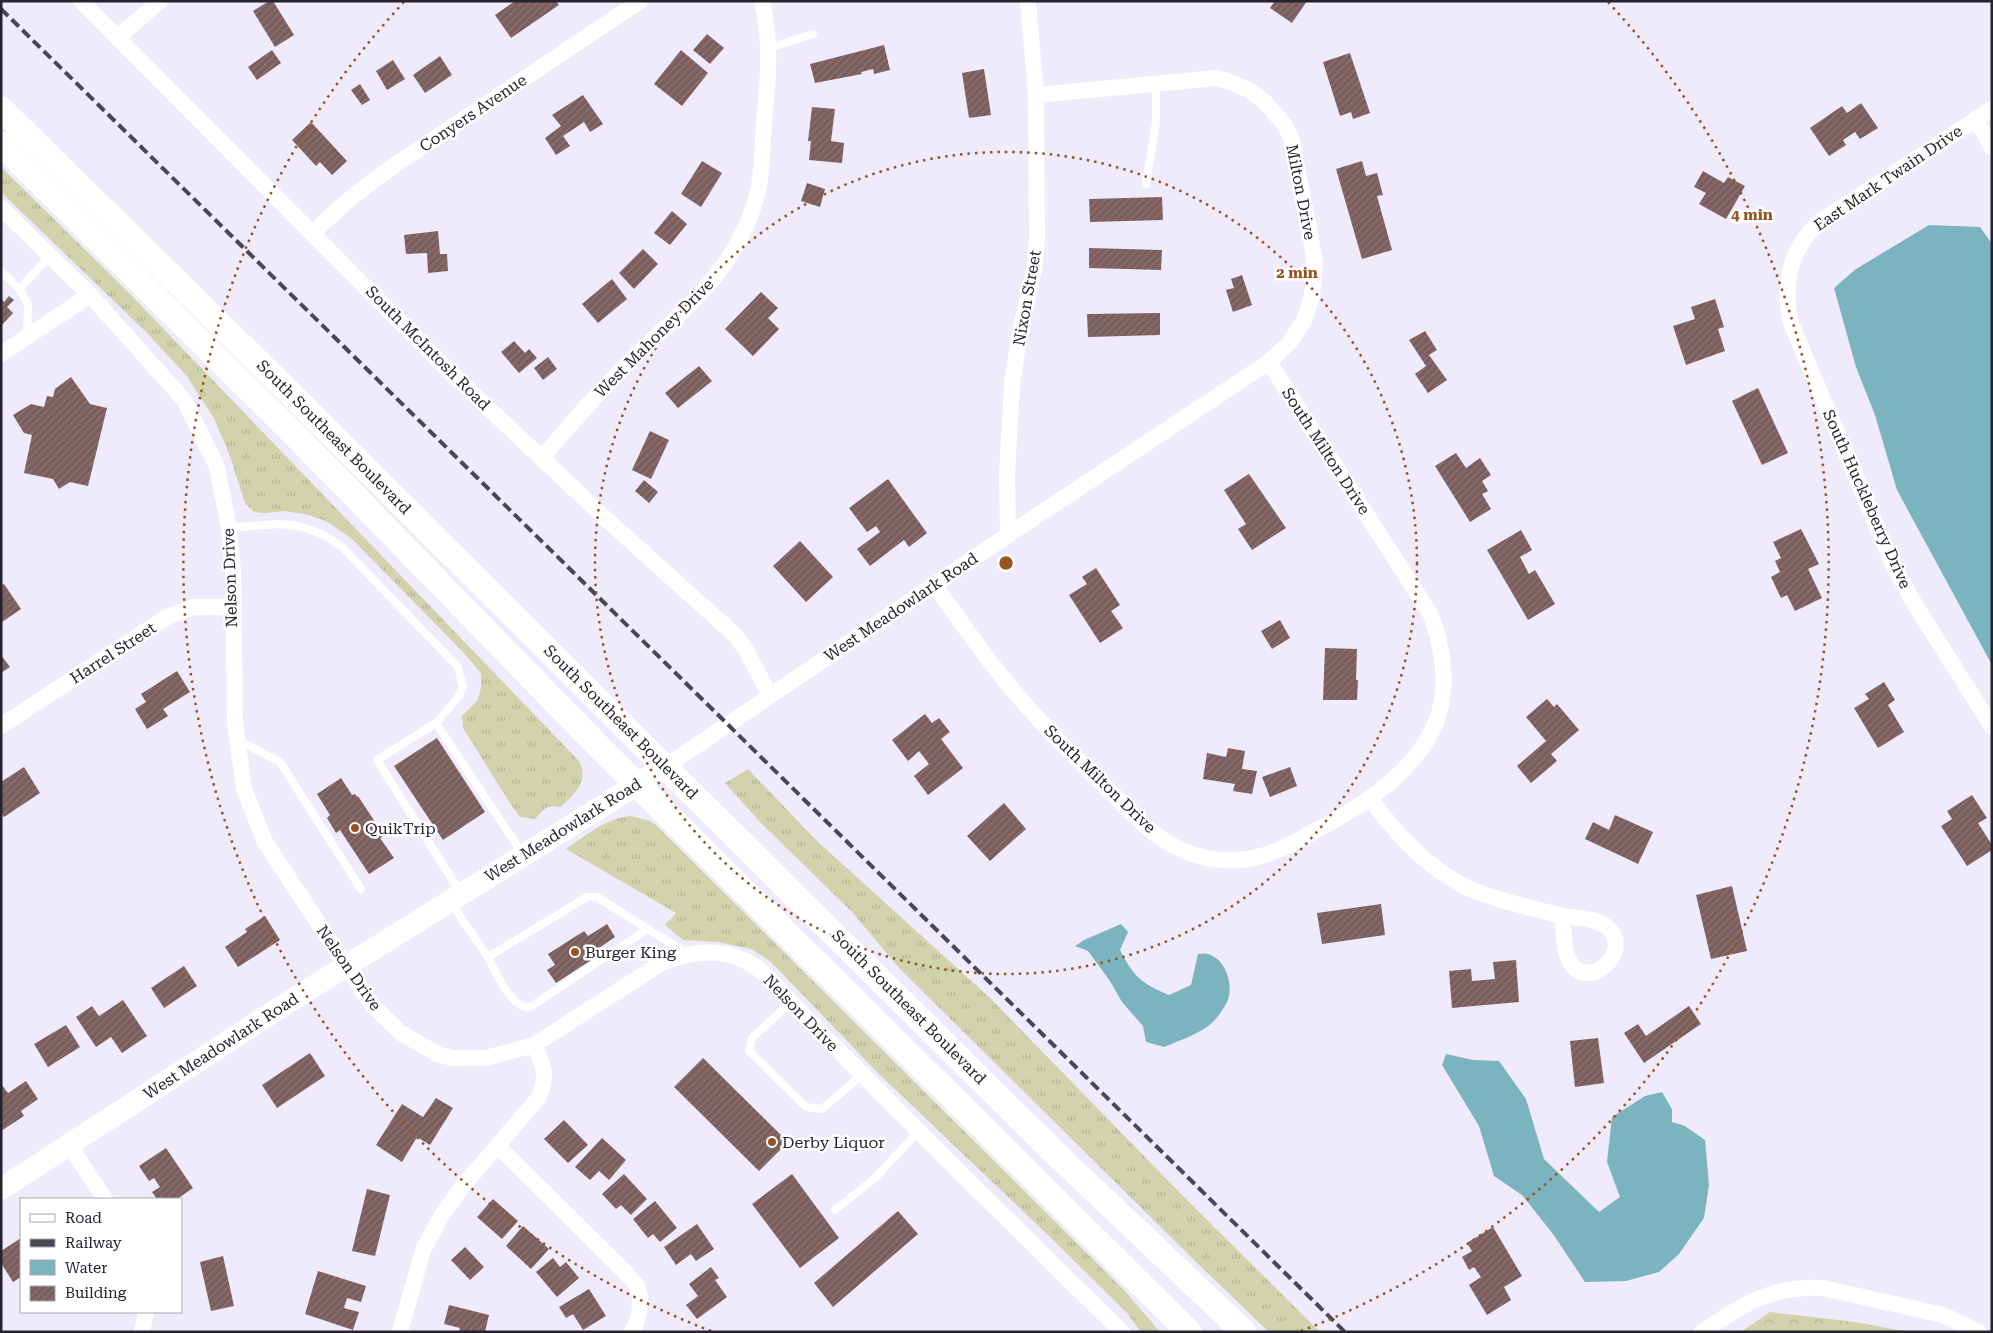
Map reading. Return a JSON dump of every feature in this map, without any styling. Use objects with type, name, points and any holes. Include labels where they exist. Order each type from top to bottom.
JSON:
[{"type":"main road","name":"South Southeast Boulevard","points":[[1,109],[298,401],[1060,1158],[1244,1332]]},
{"type":"main road","name":"South Southeast Boulevard","points":[[1,144],[297,437],[637,785],[1190,1332]]},
{"type":"main road","name":"West Meadowlark Road","points":[[1,1189],[346,966],[665,767]]},
{"type":"street","name":"South McIntosh Road","points":[[82,1],[446,368],[735,635],[746,650],[770,696]]},
{"type":"street","points":[[118,37],[160,1]]},
{"type":"street","name":"Conyers Avenue","points":[[312,234],[353,196],[389,169],[640,1]]},
{"type":"street","name":"West Mahoney Drive","points":[[542,458],[593,398],[702,293],[722,270],[739,241],[758,194],[769,69],[762,1]]},
{"type":"street","name":"Nixon Street","points":[[1008,535],[1007,474],[1012,384],[1020,332],[1034,270],[1037,242],[1036,95],[1028,1]]},
{"type":"street","name":"Milton Drive","points":[[1036,95],[1217,78],[1249,90],[1276,112],[1291,137],[1315,264],[1312,296],[1304,321],[1289,343],[1270,362]]},
{"type":"street","name":"East Mark Twain Drive","points":[[1794,256],[1811,230],[1828,215],[1992,109]]},
{"type":"street","points":[[1976,119],[1992,148]]},
{"type":"street","name":"Nelson Drive","points":[[1,208],[90,295],[185,401],[217,467],[230,528],[234,607],[234,723],[244,789],[265,842],[372,1005],[386,1020],[415,1042],[439,1055],[453,1058],[486,1058],[534,1045],[660,964],[687,954],[716,952],[747,962],[763,972],[862,1074],[1122,1332]]},
{"type":"street","name":"South Huckleberry Drive","points":[[1794,256],[1789,273],[1788,311],[1795,332],[1893,565],[1915,605],[1992,726]]},
{"type":"street","points":[[1,354],[90,295]]},
{"type":"street","name":"West Meadowlark Road","points":[[665,767],[1008,535],[1270,362]]},
{"type":"street","name":"South Milton Drive","points":[[934,586],[1011,688],[1058,742],[1151,832],[1184,851],[1212,859],[1231,860],[1248,859],[1272,853],[1336,820],[1370,798],[1390,782],[1413,758],[1432,732],[1444,694],[1444,668],[1440,638],[1427,608],[1270,362]]},
{"type":"street","name":"Harrel Street","points":[[1,726],[167,617],[193,607],[215,605],[234,607]]},
{"type":"street","points":[[1370,798],[1390,825],[1413,850],[1439,871],[1465,887],[1562,916]]},
{"type":"street","points":[[400,1332],[423,1250],[431,1233],[462,1187],[539,1098],[544,1085],[544,1066],[534,1045]]},
{"type":"street","points":[[69,1145],[104,1198]]},
{"type":"street","points":[[498,1146],[628,1275],[638,1288],[638,1317],[635,1327],[631,1332]]},
{"type":"street","points":[[1702,1332],[1745,1304],[1764,1295],[1783,1290],[1814,1288],[1823,1288],[1943,1315],[1979,1332]]},
{"type":"street","points":[[142,1332],[146,1313]]},
{"type":"lane","points":[[768,48],[813,34]]},
{"type":"lane","points":[[1146,184],[1156,122],[1156,84]]},
{"type":"lane","points":[[19,289],[50,256]]},
{"type":"lane","points":[[1,271],[19,289],[28,304],[27,337]]},
{"type":"lane","points":[[230,528],[290,524],[327,536],[342,547],[458,667],[463,687],[459,696],[436,723],[378,760],[515,1003],[524,1008],[536,1005],[648,930]]},
{"type":"lane","points":[[436,723],[523,855]]},
{"type":"lane","points":[[237,740],[280,762],[361,889]]},
{"type":"lane","points":[[488,957],[587,897],[597,897],[687,954]]},
{"type":"lane","points":[[791,1002],[752,1038],[749,1051],[806,1107],[822,1108],[862,1074]]},
{"type":"lane","points":[[835,1210],[875,1178],[919,1131]]},
{"type":"green space","points":[[1,167],[129,293],[579,761],[582,768],[582,781],[575,792],[560,807],[548,807],[535,819],[520,817],[463,728],[462,716],[477,701],[481,688],[481,673],[463,652],[352,539],[326,521],[308,515],[285,511],[254,512],[245,503],[230,456],[214,418],[186,375],[147,333],[1,192]]},
{"type":"green space","points":[[748,769],[817,841],[989,997],[1182,1195],[1320,1332],[1269,1332],[1195,1261],[900,969],[852,912],[760,822],[725,783]]},
{"type":"green space","points":[[631,816],[650,821],[656,825],[1124,1290],[1160,1332],[1141,1332],[1128,1314],[878,1073],[770,961],[751,949],[718,942],[683,940],[665,925],[676,913],[566,849],[605,824],[622,817]]},
{"type":"green space","points":[[1770,1312],[1855,1322],[1909,1332],[1741,1332]]},
{"type":"water","points":[[1929,225],[1980,227],[1992,244],[1992,665],[1897,490],[1875,415],[1856,367],[1834,288],[1856,269]]},
{"type":"water","points":[[1121,924],[1128,932],[1120,950],[1134,973],[1145,983],[1169,995],[1191,985],[1198,954],[1213,956],[1219,960],[1227,973],[1230,989],[1227,1002],[1213,1022],[1196,1033],[1164,1047],[1146,1042],[1143,1026],[1122,1002],[1110,981],[1088,951],[1075,946],[1084,940]]},
{"type":"water","points":[[1446,1054],[1473,1060],[1499,1061],[1526,1099],[1544,1159],[1599,1212],[1620,1197],[1607,1162],[1612,1117],[1645,1096],[1662,1092],[1672,1109],[1672,1122],[1685,1126],[1705,1140],[1709,1185],[1704,1218],[1679,1254],[1659,1272],[1626,1281],[1585,1282],[1553,1234],[1522,1195],[1494,1176],[1479,1126],[1442,1065]]},
{"type":"building","points":[[269,1],[273,1],[294,35],[275,47],[253,11]]},
{"type":"building","points":[[515,1],[556,1],[559,5],[511,38],[495,15]]},
{"type":"building","points":[[1275,1],[1307,1],[1292,23],[1270,8]]},
{"type":"building","points":[[707,34],[724,48],[710,64],[693,50]]},
{"type":"building","points":[[884,45],[890,70],[874,74],[873,69],[861,72],[862,74],[815,83],[810,64]]},
{"type":"building","points":[[272,50],[281,63],[257,80],[248,67]]},
{"type":"building","points":[[681,50],[708,73],[682,106],[654,84]]},
{"type":"building","points":[[1350,53],[1370,113],[1353,119],[1351,112],[1340,116],[1323,62]]},
{"type":"building","points":[[440,56],[452,75],[425,93],[413,75]]},
{"type":"building","points":[[393,60],[405,79],[387,90],[376,71]]},
{"type":"building","points":[[984,69],[991,115],[969,118],[962,73]]},
{"type":"building","points":[[360,84],[370,100],[362,105],[351,90]]},
{"type":"building","points":[[583,95],[603,124],[590,132],[584,122],[563,136],[570,146],[556,155],[545,138],[561,126],[552,115]]},
{"type":"building","points":[[1861,103],[1878,128],[1860,139],[1855,132],[1843,140],[1846,145],[1829,156],[1810,128],[1842,106],[1847,113]]},
{"type":"building","points":[[812,107],[835,109],[831,141],[844,143],[842,163],[809,160],[811,141],[808,141]]},
{"type":"building","points":[[311,122],[347,161],[332,175],[320,162],[316,166],[292,140]]},
{"type":"building","points":[[702,161],[722,173],[701,207],[681,194]]},
{"type":"building","points":[[1362,161],[1366,176],[1377,173],[1383,195],[1377,196],[1392,250],[1362,259],[1336,169]]},
{"type":"building","points":[[1703,171],[1724,183],[1728,177],[1745,186],[1726,219],[1699,204],[1706,193],[1694,187]]},
{"type":"building","points":[[807,183],[825,189],[820,207],[801,201]]},
{"type":"building","points":[[1162,197],[1163,220],[1090,222],[1089,199]]},
{"type":"building","points":[[672,211],[687,224],[670,245],[654,233]]},
{"type":"building","points":[[438,231],[440,254],[447,254],[448,271],[428,273],[427,253],[406,254],[404,235]]},
{"type":"building","points":[[1089,248],[1162,250],[1161,270],[1089,268]]},
{"type":"building","points":[[643,249],[658,264],[634,289],[619,273]]},
{"type":"building","points":[[1242,275],[1252,305],[1233,312],[1226,290],[1234,288],[1231,279]]},
{"type":"building","points":[[612,279],[627,299],[598,323],[582,304]]},
{"type":"building","points":[[761,292],[778,308],[768,318],[779,329],[753,356],[725,329]]},
{"type":"building","points":[[9,296],[14,300],[7,307],[13,313],[1,326],[1,299],[4,302]]},
{"type":"building","points":[[1715,299],[1724,327],[1718,329],[1725,351],[1686,365],[1673,326],[1695,319],[1691,307]]},
{"type":"building","points":[[1160,313],[1160,335],[1088,337],[1087,314]]},
{"type":"building","points":[[1425,331],[1437,350],[1429,355],[1447,380],[1428,393],[1415,374],[1426,366],[1409,340]]},
{"type":"building","points":[[514,341],[525,353],[529,349],[537,358],[519,373],[501,352]]},
{"type":"building","points":[[548,357],[557,369],[543,380],[534,368]]},
{"type":"building","points":[[699,366],[712,381],[678,408],[665,393]]},
{"type":"building","points":[[71,377],[90,404],[107,408],[88,486],[70,482],[59,489],[53,479],[24,473],[32,435],[24,433],[13,415],[31,404],[44,407],[47,396],[53,397],[55,389]]},
{"type":"building","points":[[1758,388],[1788,453],[1762,465],[1732,401]]},
{"type":"building","points":[[650,431],[669,440],[651,479],[632,470]]},
{"type":"building","points":[[1456,453],[1466,468],[1480,458],[1491,475],[1482,481],[1488,491],[1482,494],[1491,509],[1470,522],[1435,466]]},
{"type":"building","points":[[1249,474],[1286,528],[1252,550],[1238,529],[1246,524],[1224,490]]},
{"type":"building","points":[[888,479],[927,533],[909,547],[904,540],[870,566],[857,549],[880,532],[876,526],[867,532],[849,508]]},
{"type":"building","points":[[644,480],[658,492],[649,503],[635,491]]},
{"type":"building","points":[[1801,529],[1819,564],[1808,569],[1822,598],[1795,611],[1787,595],[1781,598],[1771,577],[1780,572],[1775,561],[1781,558],[1773,542]]},
{"type":"building","points":[[1521,530],[1532,550],[1520,557],[1529,574],[1535,570],[1555,604],[1528,620],[1487,550]]},
{"type":"building","points":[[800,541],[833,577],[806,602],[773,566]]},
{"type":"building","points":[[1096,568],[1120,605],[1111,611],[1123,628],[1100,643],[1069,595],[1087,584],[1082,577]]},
{"type":"building","points":[[4,584],[21,609],[2,622],[1,586]]},
{"type":"building","points":[[1280,620],[1290,638],[1272,649],[1261,631]]},
{"type":"building","points":[[1325,648],[1357,649],[1357,700],[1323,700]]},
{"type":"building","points":[[1,655],[10,667],[1,673]]},
{"type":"building","points":[[177,671],[190,692],[163,709],[168,716],[147,729],[135,709],[146,702],[141,694]]},
{"type":"building","points":[[1884,682],[1895,700],[1888,705],[1904,732],[1878,748],[1854,708],[1869,699],[1865,694]]},
{"type":"building","points":[[1547,699],[1554,707],[1557,704],[1579,730],[1551,754],[1557,761],[1531,783],[1517,766],[1546,741],[1526,717]]},
{"type":"building","points":[[925,714],[932,723],[939,718],[950,732],[941,739],[963,768],[928,795],[914,776],[929,764],[919,751],[908,761],[892,740]]},
{"type":"building","points":[[437,738],[485,812],[443,840],[394,766]]},
{"type":"building","points":[[1228,748],[1245,751],[1242,769],[1257,771],[1252,794],[1233,791],[1235,784],[1203,779],[1207,753],[1226,757]]},
{"type":"building","points":[[24,767],[40,793],[4,817],[1,813],[1,782]]},
{"type":"building","points":[[1290,767],[1297,786],[1270,797],[1262,777]]},
{"type":"building","points":[[341,778],[352,795],[358,796],[381,831],[383,837],[380,838],[394,858],[369,874],[340,830],[336,833],[327,818],[330,815],[317,794]]},
{"type":"building","points":[[1972,795],[1987,818],[1978,823],[1992,845],[1992,850],[1967,866],[1941,826],[1952,819],[1947,811]]},
{"type":"building","points":[[1004,803],[1026,829],[990,861],[967,836]]},
{"type":"building","points":[[1615,815],[1653,832],[1638,864],[1585,839],[1593,822],[1609,830]]},
{"type":"building","points":[[1732,886],[1747,951],[1711,959],[1696,895]]},
{"type":"building","points":[[1381,904],[1385,935],[1322,944],[1317,913]]},
{"type":"building","points":[[265,916],[280,940],[238,967],[225,947],[247,932],[245,929]]},
{"type":"building","name":"Burger King","points":[[607,924],[615,937],[596,950],[599,955],[556,983],[547,970],[555,965],[548,954],[584,931],[588,936]]},
{"type":"building","points":[[1516,960],[1519,1002],[1452,1008],[1449,971],[1471,969],[1472,981],[1495,979],[1493,962]]},
{"type":"building","points":[[184,966],[197,986],[164,1008],[151,988]]},
{"type":"building","points":[[123,1000],[147,1036],[122,1053],[111,1037],[96,1047],[76,1017],[92,1006],[99,1016]]},
{"type":"building","points":[[1689,1006],[1701,1024],[1644,1063],[1624,1033],[1638,1024],[1646,1036]]},
{"type":"building","points":[[66,1025],[80,1047],[48,1067],[34,1044]]},
{"type":"building","points":[[1598,1038],[1604,1083],[1575,1087],[1570,1041]]},
{"type":"building","points":[[310,1053],[325,1076],[277,1108],[262,1085]]},
{"type":"building","points":[[703,1058],[788,1142],[759,1171],[674,1087]]},
{"type":"building","points":[[26,1081],[38,1099],[21,1111],[24,1116],[1,1131],[1,1084],[8,1093]]},
{"type":"building","points":[[436,1098],[453,1108],[430,1145],[417,1137],[402,1162],[376,1145],[402,1104],[423,1117]]},
{"type":"building","points":[[564,1120],[588,1145],[568,1163],[544,1139]]},
{"type":"building","points":[[602,1138],[626,1160],[609,1180],[599,1171],[590,1180],[575,1167]]},
{"type":"building","points":[[166,1148],[193,1188],[178,1198],[156,1198],[152,1192],[160,1187],[154,1178],[149,1181],[139,1166]]},
{"type":"building","points":[[624,1174],[647,1199],[631,1215],[621,1205],[616,1209],[602,1194]]},
{"type":"building","points":[[792,1174],[839,1238],[800,1268],[752,1204]]},
{"type":"building","points":[[367,1189],[390,1195],[375,1256],[352,1251]]},
{"type":"building","points":[[493,1199],[518,1221],[502,1239],[477,1217]]},
{"type":"building","points":[[655,1201],[677,1228],[660,1242],[653,1234],[648,1238],[633,1219]]},
{"type":"building","points":[[898,1211],[918,1234],[833,1307],[814,1283]]},
{"type":"building","points":[[697,1224],[714,1249],[696,1261],[691,1254],[676,1265],[664,1247]]},
{"type":"building","points":[[523,1226],[549,1249],[531,1269],[506,1246]]},
{"type":"building","points":[[1493,1227],[1522,1276],[1504,1287],[1511,1300],[1487,1315],[1469,1285],[1481,1277],[1474,1267],[1469,1270],[1462,1257],[1472,1251],[1467,1243]]},
{"type":"building","points":[[20,1239],[20,1278],[13,1282],[1,1263],[1,1251]]},
{"type":"building","points":[[465,1247],[484,1267],[470,1280],[451,1260]]},
{"type":"building","points":[[223,1256],[234,1306],[211,1311],[200,1262]]},
{"type":"building","points":[[553,1258],[560,1267],[566,1262],[579,1278],[557,1297],[536,1272]]},
{"type":"building","points":[[711,1267],[719,1278],[715,1280],[727,1297],[697,1319],[686,1305],[698,1296],[689,1284]]},
{"type":"building","points":[[318,1271],[366,1286],[361,1302],[347,1298],[344,1308],[359,1312],[353,1330],[305,1314]]},
{"type":"building","points":[[589,1289],[606,1316],[583,1330],[573,1314],[566,1318],[559,1307]]},
{"type":"building","points":[[449,1305],[489,1315],[485,1332],[459,1332],[460,1328],[444,1324]]},
{"type":"railway","points":[[1,9],[1345,1332]]},
{"type":"place","name":"QuikTrip","points":[[355,828]]},
{"type":"place","name":"Burger King","points":[[575,952]]},
{"type":"place","name":"Derby Liquor","points":[[772,1142]]}]
